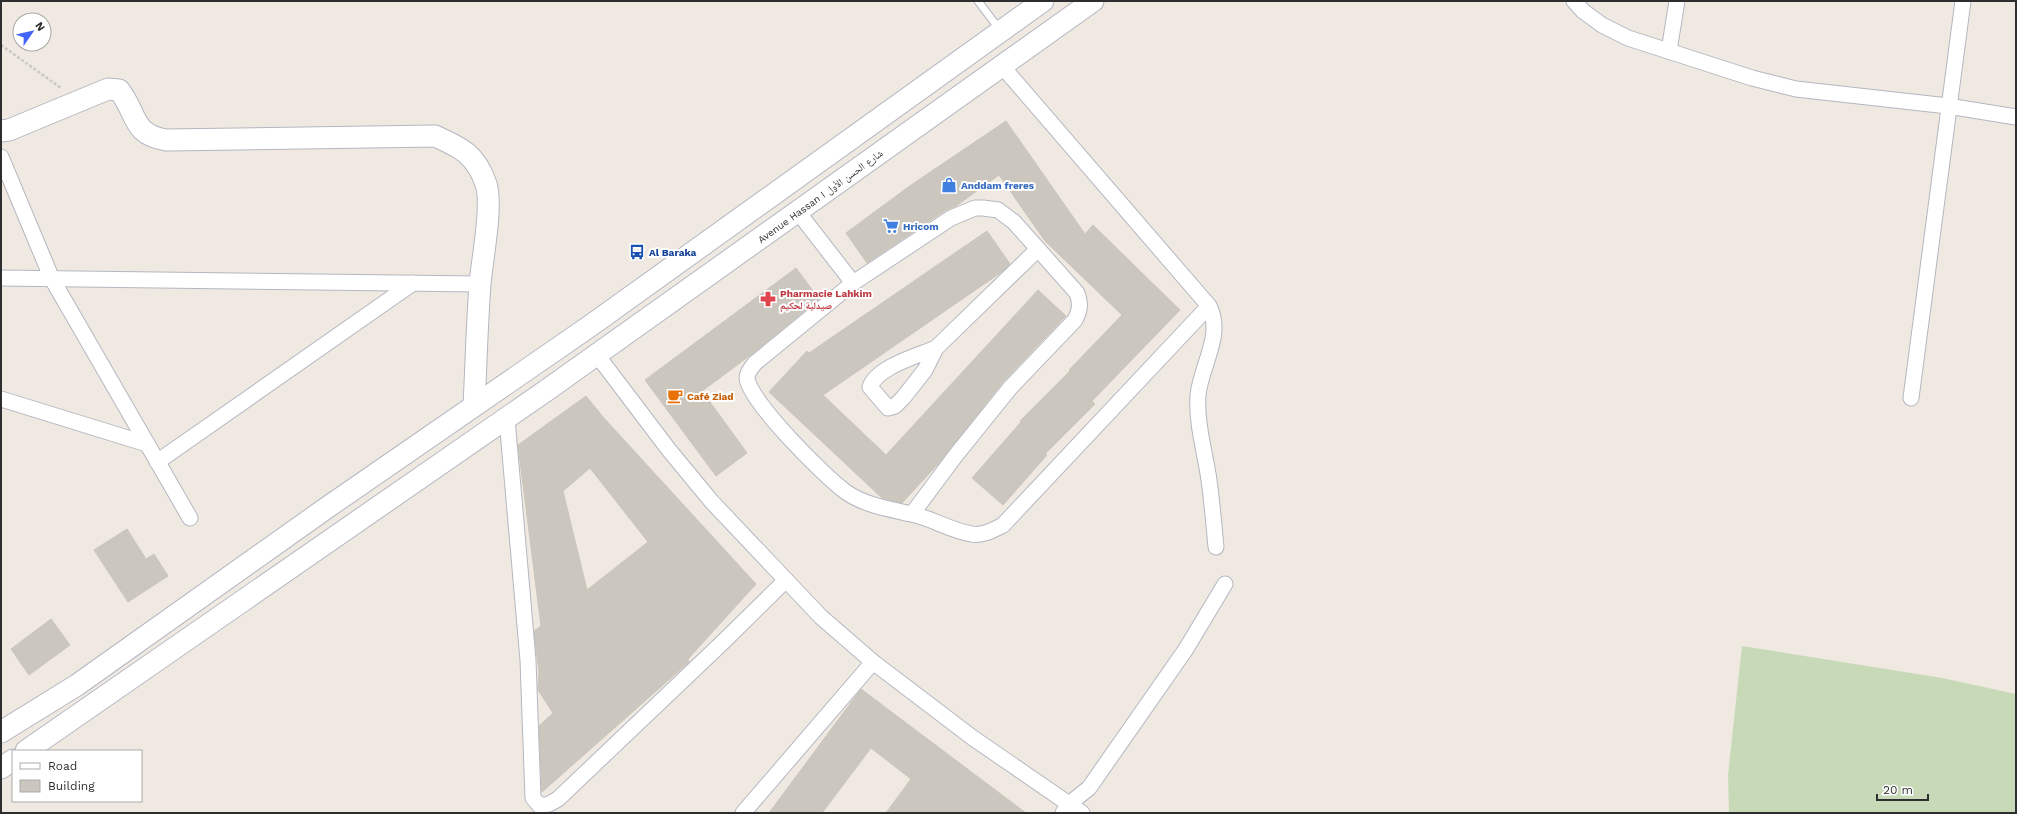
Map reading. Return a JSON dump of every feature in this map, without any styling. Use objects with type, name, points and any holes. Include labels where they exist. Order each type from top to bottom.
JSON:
[{"type":"main road","points":[[1,732],[90,676],[596,322],[1044,1]]},
{"type":"main road","name":"Avenue Hassan I شارع الحسن الأول","points":[[27,750],[597,355],[1093,1]]},
{"type":"main road","points":[[1,131],[9,130],[77,100],[108,89],[119,90],[127,100],[140,128],[152,138],[166,140],[435,136],[460,147],[477,164],[486,186],[487,214],[480,284],[474,406]]},
{"type":"main road","points":[[1,768],[12,761]]},
{"type":"street","points":[[1574,1],[1583,11],[1602,26],[1628,38],[1703,63],[1796,89],[1948,106],[2016,117]]},
{"type":"street","points":[[1669,51],[1677,1]]},
{"type":"street","points":[[1911,398],[1948,106],[1963,1]]},
{"type":"street","points":[[1002,66],[1209,306],[1213,314],[1214,332],[1198,392],[1198,406],[1209,481],[1216,547]]},
{"type":"street","points":[[1,156],[52,278],[190,518]]},
{"type":"street","points":[[912,514],[956,455],[1010,388],[1075,320],[1080,311],[1080,302],[1077,293],[1014,222],[998,210],[975,208],[951,218],[853,284],[755,363],[749,371],[747,379],[753,392],[774,421],[808,458],[846,492],[865,501],[900,512],[912,514],[972,534],[987,533],[1003,525],[1209,306]]},
{"type":"street","points":[[798,212],[853,284]]},
{"type":"street","points":[[936,348],[1038,249]]},
{"type":"street","points":[[1,278],[480,284]]},
{"type":"street","points":[[157,462],[413,283]]},
{"type":"street","points":[[597,355],[622,390],[712,502],[821,617],[873,662],[1066,808],[1082,813]]},
{"type":"street","points":[[1,399],[147,444]]},
{"type":"street","points":[[507,418],[528,660],[533,798],[540,806],[549,804],[558,799],[786,580]]},
{"type":"street","points":[[1066,808],[1089,788],[1186,649],[1224,584]]},
{"type":"street","points":[[743,813],[873,662]]},
{"type":"lane","points":[[978,1],[1001,32]]},
{"type":"path","points":[[1,45],[77,100]]},
{"type":"green space","points":[[1742,646],[1942,678],[2016,694],[2016,813],[1729,813],[1728,775]]},
{"type":"building","points":[[1006,121],[1085,234],[1093,225],[1180,310],[1092,401],[1095,404],[1045,454],[1047,455],[1003,505],[972,478],[1021,422],[1020,421],[1070,371],[1069,370],[1122,315],[1045,241],[999,175],[956,206],[946,210],[867,263],[846,233],[911,185]]},
{"type":"building","points":[[987,231],[1010,264],[1003,271],[823,395],[886,455],[1038,290],[1066,316],[1003,382],[938,464],[902,503],[882,498],[769,392],[807,351],[809,353]]},
{"type":"building","points":[[796,268],[819,299],[752,354],[702,391],[747,453],[716,476],[645,380]]},
{"type":"building","points":[[586,396],[603,417],[756,584],[688,659],[689,662],[542,792],[539,726],[553,713],[538,690],[539,672],[534,631],[541,626],[518,445]],"holes":[[[590,468],[648,542],[587,590],[563,491]]]},
{"type":"building","points":[[127,529],[146,559],[154,554],[168,576],[128,602],[94,550]]},
{"type":"building","points":[[51,619],[70,645],[29,675],[11,649]]},
{"type":"building","points":[[861,689],[1026,813],[886,813],[911,779],[871,748],[822,813],[769,813]]},
{"type":"place","name":"Anddam freres","points":[[949,185]]},
{"type":"place","name":"Hricom","points":[[891,226]]},
{"type":"place","name":"Al Baraka","points":[[637,252]]},
{"type":"place","name":"Pharmacie Lahkim صيدلية لحكيم","points":[[768,299]]},
{"type":"place","name":"Café Ziad","points":[[675,396]]}]
